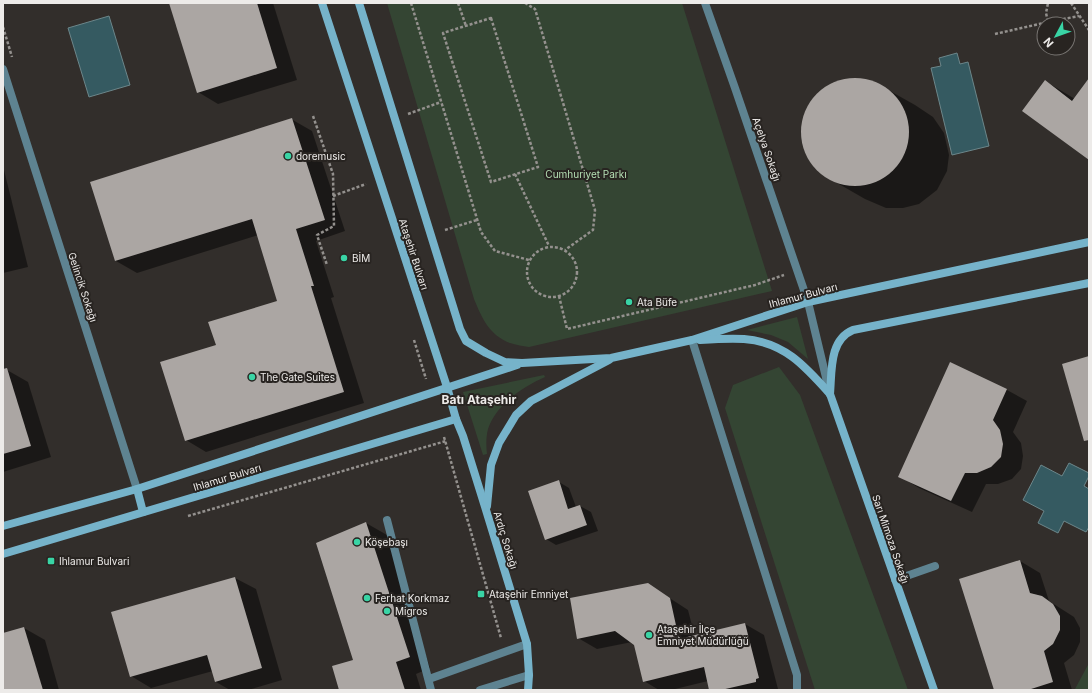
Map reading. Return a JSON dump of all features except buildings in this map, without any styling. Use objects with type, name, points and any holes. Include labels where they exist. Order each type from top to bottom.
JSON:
[{"type":"main road","name":"Ataşehir Bulvarı","points":[[322,3],[486,510]]},
{"type":"main road","name":"Ataşehir Bulvarı","points":[[359,3],[460,329],[466,341],[486,353],[505,362],[522,363]]},
{"type":"main road","name":"Ihlamur Bulvarı","points":[[3,526],[137,489],[522,363],[611,358],[692,340],[808,302],[1089,242]]},
{"type":"main road","points":[[830,394],[834,349],[845,333],[853,330],[1089,283]]},
{"type":"main road","points":[[692,340],[744,339],[765,343],[787,352],[810,371],[830,394]]},
{"type":"main road","name":"Ardıç Sokağı","points":[[528,690],[529,675],[527,644],[486,510],[491,465],[499,443],[516,415],[531,401],[611,358]]},
{"type":"main road","name":"Sarı Mimoza Sokağı","points":[[830,394],[934,690]]},
{"type":"main road","name":"Ihlamur Bulvarı","points":[[3,554],[456,419]]},
{"type":"main road","name":"Gelincik Sokağı","points":[[137,489],[143,512]]},
{"type":"street","name":"Açelya Sokağı","points":[[705,3],[808,302],[830,394]]},
{"type":"street","name":"Gelincik Sokağı","points":[[3,69],[137,489]]},
{"type":"street","points":[[692,340],[797,675],[797,690]]},
{"type":"street","points":[[387,520],[431,690]]},
{"type":"street","points":[[895,580],[935,566]]},
{"type":"street","points":[[429,679],[527,644]]},
{"type":"street","points":[[480,690],[529,675]]},
{"type":"path","points":[[411,3],[481,232],[495,251],[529,260]]},
{"type":"path","points":[[458,3],[466,26]]},
{"type":"path","points":[[525,3],[535,9],[595,210],[593,230],[565,250]]},
{"type":"path","points":[[1047,16],[1048,3]]},
{"type":"path","points":[[1071,3],[1089,30]]},
{"type":"path","points":[[491,18],[538,167],[491,182],[443,33],[466,26],[491,18]]},
{"type":"path","points":[[995,34],[1036,25]]},
{"type":"path","points":[[395,119],[441,102]]},
{"type":"path","points":[[313,116],[332,174],[334,226],[317,235],[327,265]]},
{"type":"path","points":[[514,174],[549,246]]},
{"type":"path","points":[[333,196],[368,183],[370,191]]},
{"type":"path","points":[[430,234],[477,220]]},
{"type":"path","points":[[549,246],[565,250],[571,255],[577,270],[576,279],[573,286],[560,296],[551,297],[536,291],[530,284],[527,277],[526,268],[529,260],[540,249],[549,246]]},
{"type":"path","points":[[560,296],[567,329],[755,285],[798,271]]},
{"type":"path","points":[[412,333],[430,392]]},
{"type":"path","points":[[440,424],[501,639],[503,653]]},
{"type":"path","points":[[183,518],[463,436]]},
{"type":"green space","name":"Cumhuriyet Parkı","points":[[387,3],[682,3],[772,291],[529,347],[503,340],[491,331],[483,319],[474,299]]},
{"type":"green space","points":[[797,317],[808,359],[788,342],[771,335],[747,330]]},
{"type":"green space","points":[[779,367],[800,395],[908,690],[815,690],[725,408],[733,385]]},
{"type":"green space","points":[[544,375],[545,377],[536,381],[511,398],[497,412],[488,429],[486,442],[487,454],[483,455],[463,392]]},
{"type":"green space","points":[[1089,663],[1089,690],[1073,690],[1075,689]]},
{"type":"water","points":[[109,16],[130,85],[89,97],[68,28]]},
{"type":"water","points":[[957,53],[960,64],[968,62],[989,146],[952,155],[931,68],[941,66],[939,58]]},
{"type":"water","points":[[1069,463],[1089,473],[1084,486],[1089,489],[1089,527],[1086,532],[1064,521],[1058,533],[1038,523],[1044,511],[1023,500],[1041,465],[1062,476]]},
{"type":"place","name":"doremusic","points":[[288,156]]},
{"type":"place","name":"BİM","points":[[344,258]]},
{"type":"place","name":"Ata Büfe","points":[[629,302]]},
{"type":"place","name":"The Gate Suites","points":[[252,377]]},
{"type":"place","name":"Köşebaşı","points":[[357,542]]},
{"type":"place","name":"Ihlamur Bulvari","points":[[51,561]]},
{"type":"place","name":"Ataşehir Emniyet","points":[[481,594]]},
{"type":"place","name":"Ferhat Korkmaz","points":[[367,598]]},
{"type":"place","name":"Migros","points":[[387,611]]},
{"type":"place","name":"Ataşehir İlçe Emniyet Müdürlüğü","points":[[649,635]]},
{"type":"district","name":"Batı Ataşehir","points":[[479,400]]}]
